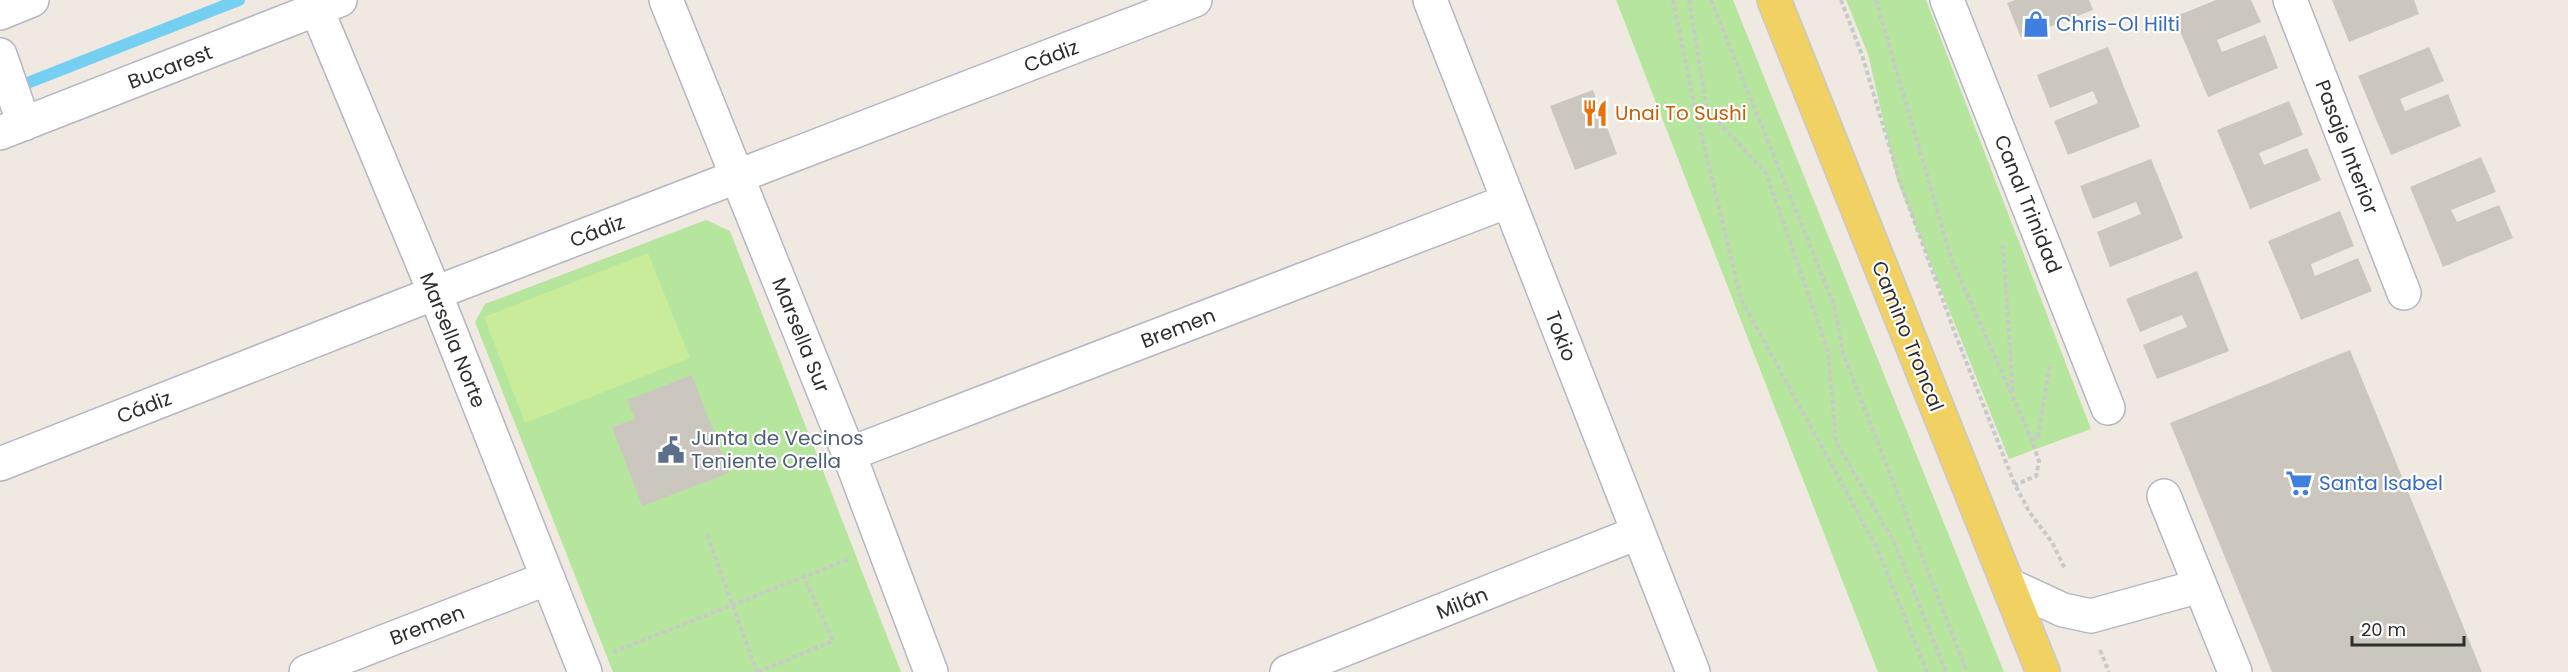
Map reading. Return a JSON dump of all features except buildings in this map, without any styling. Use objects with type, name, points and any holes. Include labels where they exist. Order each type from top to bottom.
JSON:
[{"type":"main road","name":"Camino Troncal","points":[[1774,0],[2043,672]]},
{"type":"street","points":[[0,13],[32,0]]},
{"type":"street","name":"Marsella Sur","points":[[666,0],[849,454],[931,672]]},
{"type":"street","name":"Cádiz","points":[[0,464],[435,293],[1195,0]]},
{"type":"street","name":"Tokio","points":[[1430,0],[1693,672]]},
{"type":"street","name":"Canal Trinidad","points":[[1947,0],[2108,408]]},
{"type":"street","name":"Pasaje Interior","points":[[2290,0],[2404,293]]},
{"type":"street","name":"Bucarest","points":[[12,128],[328,5]]},
{"type":"street","name":"Marsella Norte","points":[[328,5],[435,293],[584,668]]},
{"type":"street","points":[[3,65],[12,128]]},
{"type":"street","name":"Bremen","points":[[849,454],[1508,201]]},
{"type":"street","points":[[2164,496],[2235,672]]},
{"type":"street","name":"Milán","points":[[1287,672],[1637,533]]},
{"type":"street","name":"Bremen","points":[[306,672],[548,578]]},
{"type":"street","points":[[2009,585],[2063,610],[2091,616],[2200,586]]},
{"type":"path","points":[[1673,0],[1694,104],[1741,300],[1877,548],[1927,672]]},
{"type":"path","points":[[1689,0],[1707,110],[1766,173],[1828,351],[1836,442],[1895,544],[1946,672]]},
{"type":"path","points":[[1711,0],[1833,305],[1843,353],[1967,672]]},
{"type":"path","points":[[1841,0],[1862,55],[1900,182],[1956,336],[2015,485],[2030,513],[2052,542],[2086,615],[2109,672]]},
{"type":"path","points":[[1876,0],[1951,258],[2032,440],[2039,461],[2036,476],[2015,485]]},
{"type":"path","points":[[2002,235],[2013,397]]},
{"type":"path","points":[[2032,440],[2037,438],[2051,359]]},
{"type":"path","points":[[707,535],[758,672],[833,641],[804,577]]},
{"type":"path","points":[[584,668],[883,546]]},
{"type":"green space","points":[[1616,0],[1733,0],[2004,672],[1878,672]]},
{"type":"green space","points":[[1846,0],[1926,0],[2091,429],[2009,459],[1897,180],[1868,54]]},
{"type":"green space","points":[[706,220],[730,231],[901,672],[613,672],[475,322],[485,304]]},
{"type":"green space","points":[[648,253],[690,358],[525,423],[484,317]]},
{"type":"waterway","points":[[12,89],[239,0]]},
{"type":"place","name":"Chris-Ol Hilti","points":[[2036,24]]},
{"type":"place","name":"Unai To Sushi","points":[[1595,113]]},
{"type":"place","name":"Junta de Vecinos Teniente Orella","points":[[671,450]]},
{"type":"place","name":"Santa Isabel","points":[[2299,483]]}]
